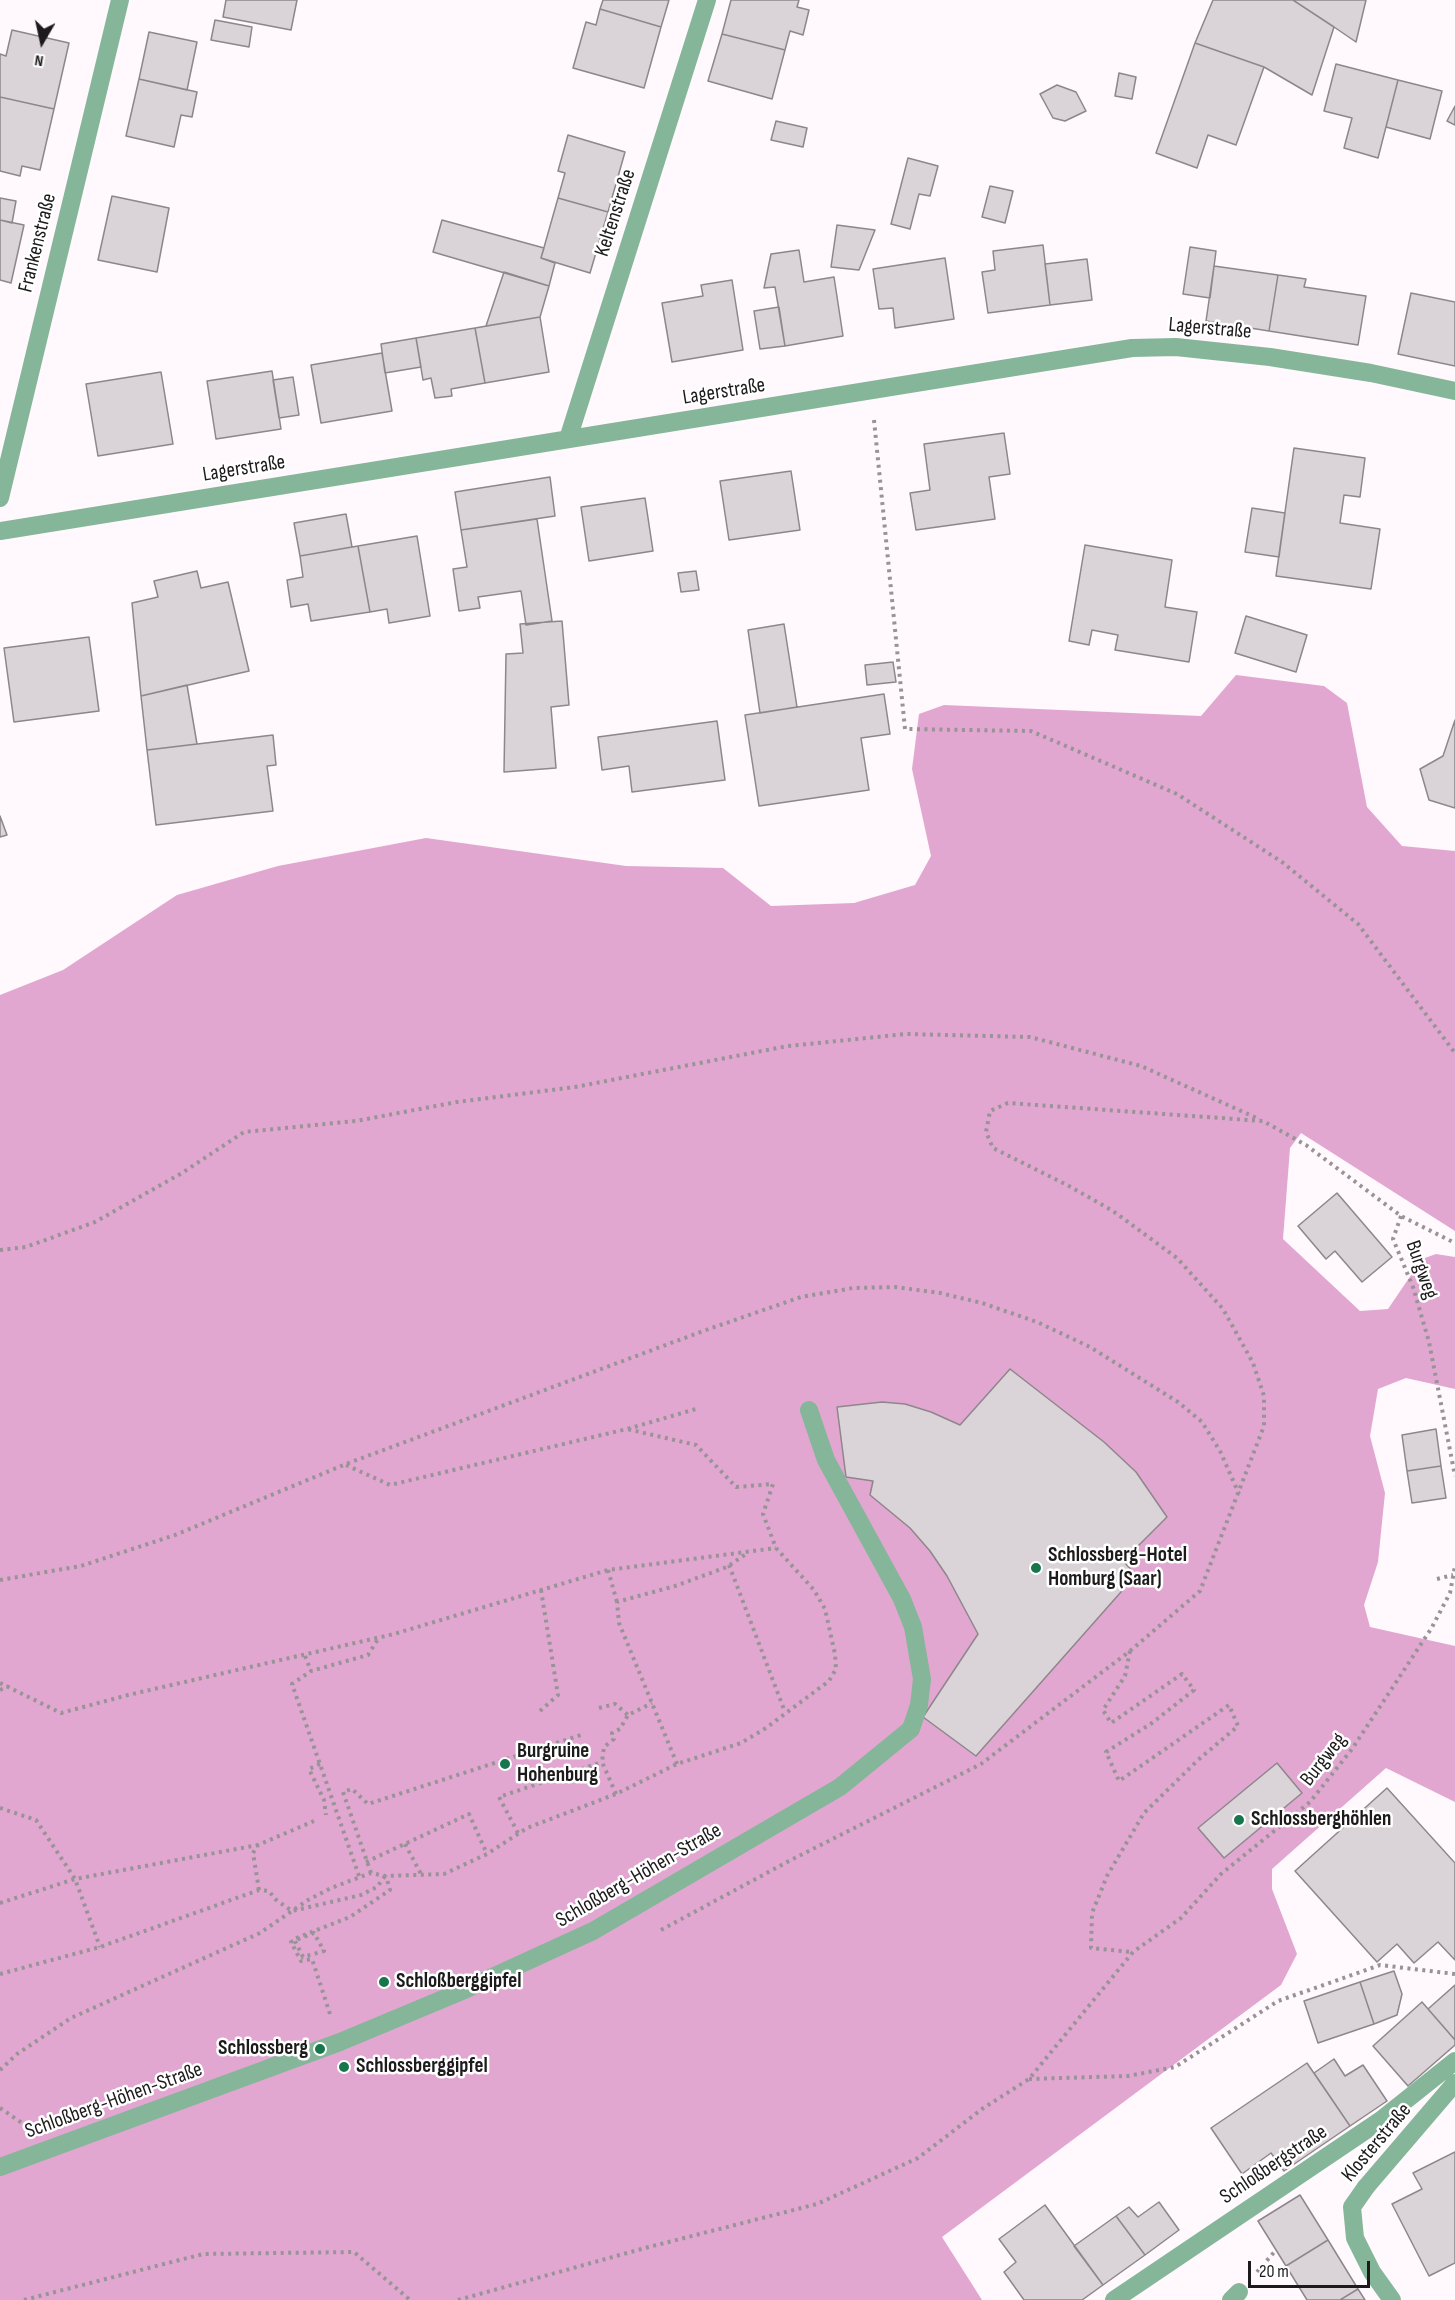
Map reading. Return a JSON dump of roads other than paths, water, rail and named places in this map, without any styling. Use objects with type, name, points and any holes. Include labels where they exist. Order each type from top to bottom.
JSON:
[{"type":"street","name":"Frankenstraße","points":[[0,498],[120,0]]},
{"type":"street","name":"Keltenstraße","points":[[568,439],[708,0]]},
{"type":"street","name":"Lagerstraße","points":[[0,531],[1132,348],[1176,347],[1270,357],[1371,373],[1455,391]]},
{"type":"street","name":"Schloßberg-Höhen-Straße","points":[[0,2167],[340,2042],[462,1991],[613,1921],[840,1787],[911,1729],[919,1705],[922,1679],[913,1627],[902,1599],[826,1460],[809,1410]]},
{"type":"street","name":"Schloßbergstraße","points":[[1114,2300],[1381,2120],[1430,2084],[1455,2061]]},
{"type":"street","name":"Klosterstraße","points":[[1392,2300],[1372,2272],[1355,2238],[1352,2207],[1366,2187],[1455,2084]]},
{"type":"place","name":"Schlossberg-Hotel Homburg (Saar)","points":[[1036,1568]]},
{"type":"place","name":"Burgruine Hohenburg","points":[[505,1764]]},
{"type":"place","name":"Schlossberghöhlen","points":[[1239,1820]]},
{"type":"place","name":"Schloßberggipfel","points":[[384,1982]]},
{"type":"place","name":"Schlossberg","points":[[320,2049]]},
{"type":"place","name":"Schlossberggipfel","points":[[344,2067]]}]
